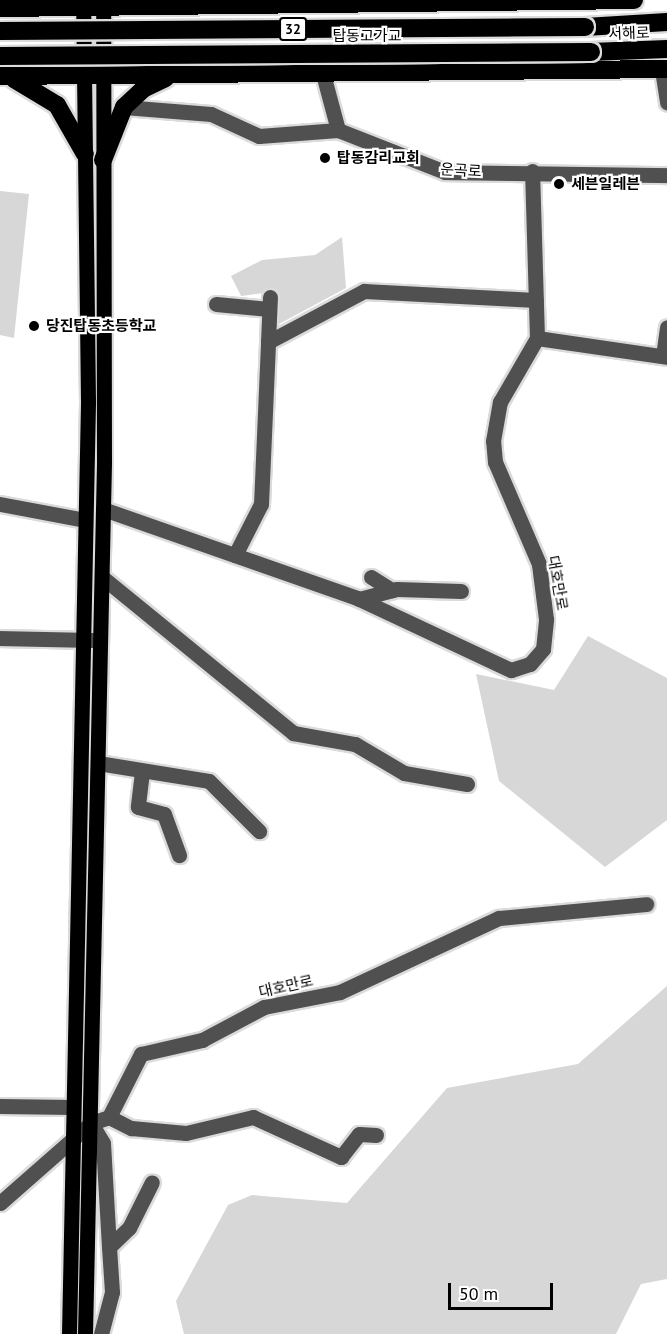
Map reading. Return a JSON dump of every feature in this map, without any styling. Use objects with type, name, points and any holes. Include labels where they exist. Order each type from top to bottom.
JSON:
[{"type":"highway","points":[[3,8],[34,0]]},
{"type":"highway","points":[[153,0],[174,7]]},
{"type":"highway","points":[[3,8],[83,4],[174,7],[634,0]]},
{"type":"highway","name":"서해로","points":[[585,27],[667,22]]},
{"type":"highway","name":"탑동고가교","points":[[0,31],[585,27]]},
{"type":"highway","name":"서해로","points":[[591,52],[667,49]]},
{"type":"highway","name":"탑동고가교","points":[[0,56],[591,52]]},
{"type":"highway","points":[[0,76],[665,70]]},
{"type":"highway","points":[[104,160],[124,107],[151,84],[190,74]]},
{"type":"highway","points":[[0,76],[50,98],[71,123],[85,154]]},
{"type":"main road","points":[[83,4],[104,160],[103,509],[98,763],[101,1120]]},
{"type":"main road","points":[[69,1334],[85,520],[85,154],[103,4]]},
{"type":"main road","name":"대호만로","points":[[85,1334],[101,1120]]},
{"type":"street","points":[[665,70],[667,103]]},
{"type":"street","points":[[323,74],[338,130]]},
{"type":"street","name":"운곡로","points":[[124,107],[211,114],[259,136],[338,130],[445,172],[532,171],[667,175]]},
{"type":"street","points":[[532,171],[537,338],[665,357],[667,327]]},
{"type":"street","points":[[268,342],[364,291],[536,300]]},
{"type":"street","points":[[216,304],[270,303],[261,504],[234,555]]},
{"type":"street","name":"대호만로","points":[[103,509],[359,599],[511,670],[530,664],[543,649],[546,619],[539,564],[495,462],[493,441],[500,402],[537,338]]},
{"type":"street","points":[[0,504],[85,520]]},
{"type":"street","points":[[102,577],[293,732],[355,744],[404,773],[467,784]]},
{"type":"street","points":[[370,577],[392,590]]},
{"type":"street","points":[[359,599],[392,590],[461,591]]},
{"type":"street","points":[[0,638],[100,640]]},
{"type":"street","points":[[98,763],[142,772],[210,781],[259,831]]},
{"type":"street","points":[[142,772],[138,807],[164,814],[179,855]]},
{"type":"street","name":"대호만로","points":[[0,1203],[72,1139],[101,1120],[141,1054],[202,1040],[264,1007],[340,992],[499,918],[645,904]]},
{"type":"street","points":[[0,1106],[72,1107]]},
{"type":"street","points":[[101,1334],[112,1292],[101,1120],[131,1128],[186,1133],[252,1117],[341,1157],[359,1134],[376,1135]]},
{"type":"street","points":[[109,1247],[129,1228],[153,1182]]},
{"type":"shaded area","points":[[0,191],[29,194],[14,338],[0,335]]},
{"type":"shaded area","points":[[342,237],[346,288],[279,324],[278,291],[241,296],[231,276],[262,260],[315,255]]},
{"type":"shaded area","points":[[588,636],[667,678],[667,820],[605,867],[499,781],[476,674],[554,690]]},
{"type":"shaded area","points":[[667,986],[667,1279],[641,1284],[616,1334],[184,1334],[176,1301],[228,1205],[252,1195],[347,1203],[447,1088],[578,1064]]},
{"type":"place","name":"탑동감리교회","points":[[325,158]]},
{"type":"place","name":"세븐일레븐","points":[[559,184]]},
{"type":"place","name":"당진탑동초등학교","points":[[34,326]]}]
